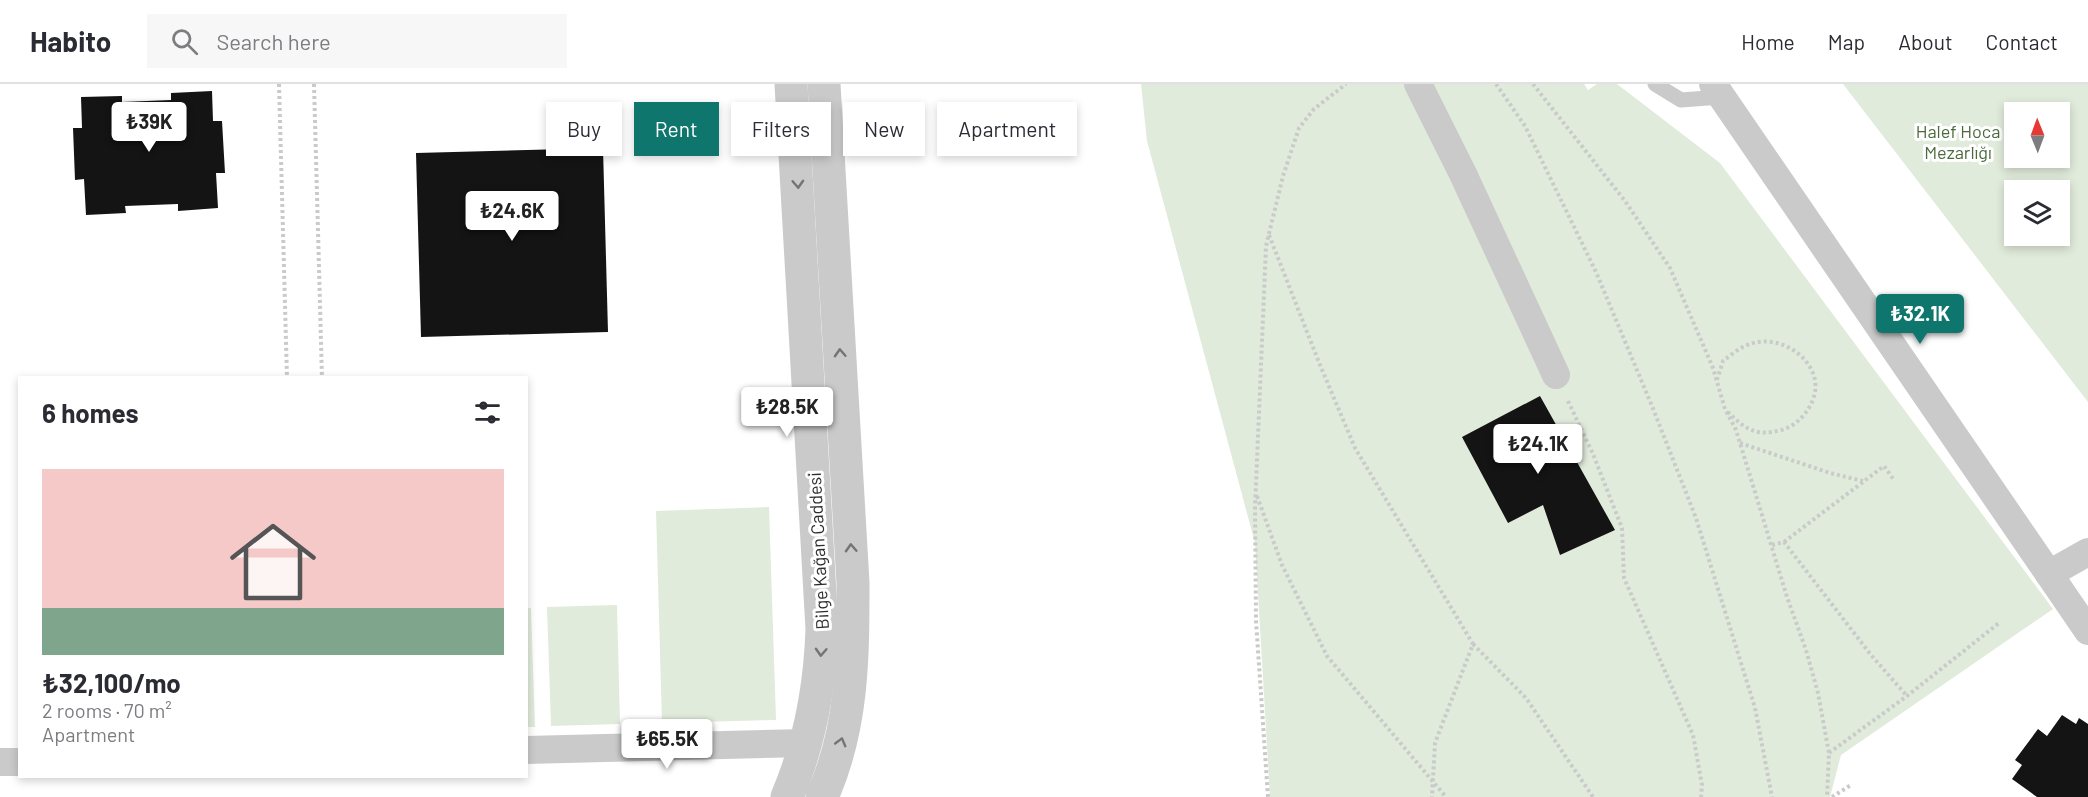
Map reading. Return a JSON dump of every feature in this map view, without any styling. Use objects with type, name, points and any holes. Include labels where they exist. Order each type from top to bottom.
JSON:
[{"type":"street","name":"Bilge Kağan Caddesi","points":[[787,797],[806,744],[817,694],[822,629],[791,84]]},
{"type":"street","name":"Bilge Kağan Caddesi","points":[[822,797],[837,758],[845,727],[850,697],[853,625],[853,572],[824,84]]},
{"type":"street","points":[[1418,84],[1463,174],[1556,375]]},
{"type":"street","points":[[1717,91],[2088,631]]},
{"type":"street","points":[[2049,574],[2088,552]]},
{"type":"street","points":[[528,750],[806,744]]},
{"type":"street","points":[[0,762],[18,762]]},
{"type":"lane","points":[[1655,84],[1681,100],[1717,91]]},
{"type":"path","points":[[279,84],[287,376]]},
{"type":"path","points":[[314,84],[322,376]]},
{"type":"path","points":[[1268,797],[1256,621],[1255,493],[1266,246],[1283,176],[1299,128],[1314,109],[1346,84]]},
{"type":"path","points":[[1496,84],[1525,126],[1596,272],[1696,518],[1755,708],[1772,797]]},
{"type":"path","points":[[1533,84],[1625,201],[1670,268],[1713,368],[1725,409],[1736,430],[1818,693],[1829,753],[1827,797]]},
{"type":"path","points":[[1269,234],[1355,448],[1473,644],[1526,698],[1593,797]]},
{"type":"path","points":[[1717,381],[1723,361],[1750,344],[1766,341],[1782,344],[1796,352],[1808,364],[1815,379],[1809,408],[1800,422],[1787,429],[1774,433],[1758,433],[1744,428],[1725,409]]},
{"type":"path","points":[[1556,375],[1593,454],[1622,528],[1624,578],[1693,735],[1702,785],[1701,797]]},
{"type":"path","points":[[1740,443],[1864,482]]},
{"type":"path","points":[[1772,545],[1784,542],[1884,466],[1894,480]]},
{"type":"path","points":[[1255,493],[1282,565],[1327,656],[1446,797]]},
{"type":"path","points":[[1784,542],[1871,655],[1907,696]]},
{"type":"path","points":[[1829,753],[1907,696],[1999,623]]},
{"type":"path","points":[[1432,797],[1435,742],[1473,644]]},
{"type":"path","points":[[1832,797],[1851,785]]},
{"type":"green space","points":[[1141,84],[1584,84],[1588,90],[1597,84],[1617,84],[1720,163],[2053,609],[1841,755],[1830,797],[1270,797],[1255,543],[1147,141]]},
{"type":"green space","name":"Halef Hoca Mezarlığı","points":[[1843,84],[2088,84],[2088,402]]},
{"type":"green space","points":[[769,507],[776,720],[662,723],[656,511]]},
{"type":"green space","points":[[617,605],[620,724],[551,726],[547,607]]},
{"type":"green space","points":[[528,608],[531,608],[535,727],[528,727]]},
{"type":"building","points":[[212,91],[213,121],[222,121],[225,173],[216,173],[218,208],[178,211],[178,204],[125,206],[126,213],[86,215],[84,179],[75,180],[73,128],[82,128],[81,97],[122,96],[122,102],[171,100],[171,93]]},
{"type":"building","points":[[546,150],[546,156],[603,156],[608,332],[421,337],[416,153]]},
{"type":"building","points":[[1540,396],[1615,530],[1560,555],[1543,505],[1508,523],[1462,437]]},
{"type":"building","points":[[2062,715],[2076,724],[2079,718],[2088,724],[2088,797],[2037,797],[2012,779],[2022,765],[2015,760],[2038,729],[2047,736]]}]
